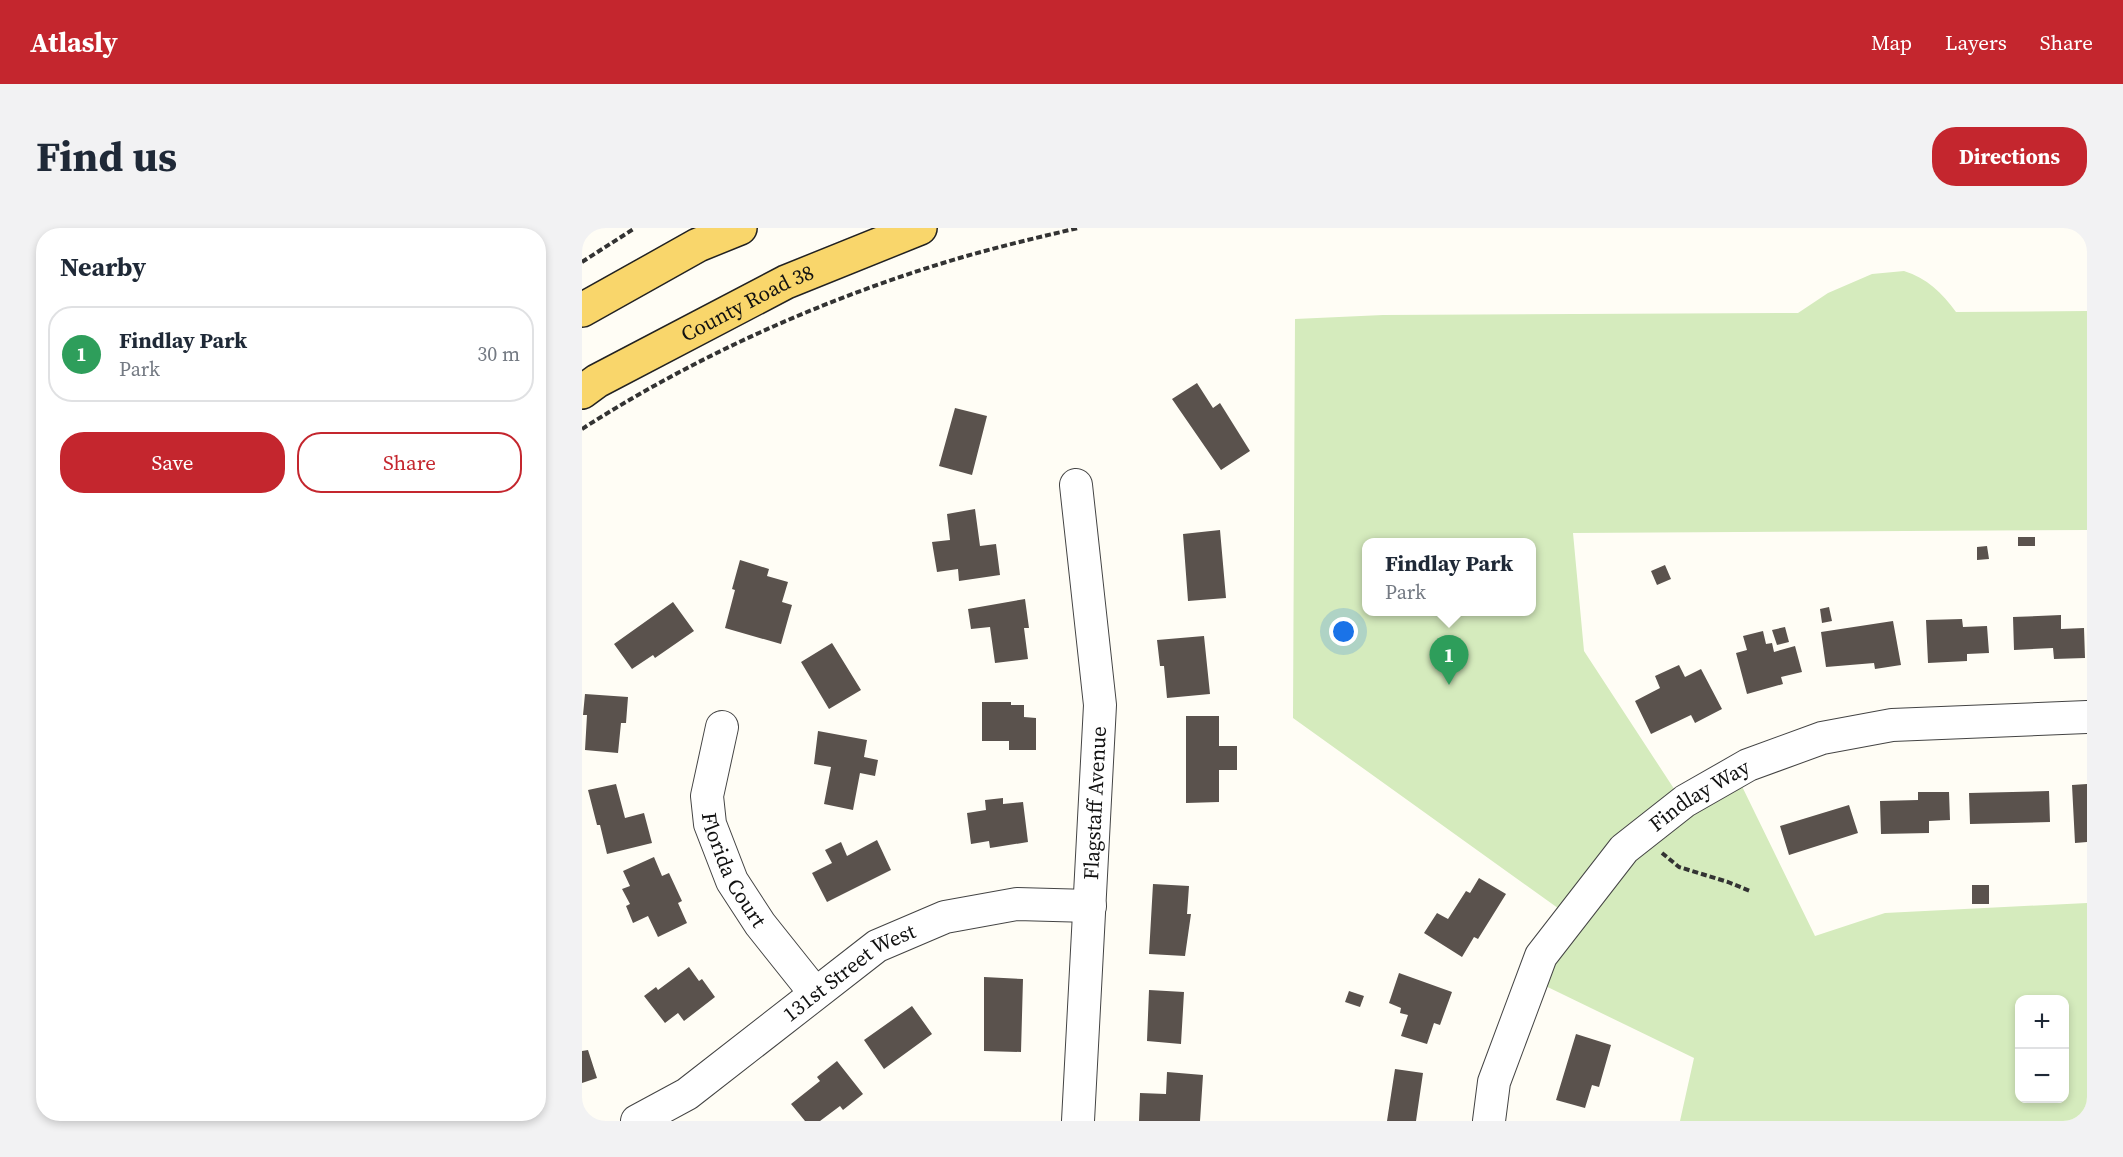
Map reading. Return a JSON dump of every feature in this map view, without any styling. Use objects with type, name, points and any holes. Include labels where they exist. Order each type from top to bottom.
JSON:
[{"type":"main road","points":[[582,310],[698,245],[740,228]]},
{"type":"main road","name":"County Road 38","points":[[582,392],[597,381],[786,282],[920,228]]},
{"type":"street","name":"Flagstaff Avenue","points":[[1076,485],[1100,705],[1077,1121]]},
{"type":"street","name":"Findlay Way","points":[[1489,1121],[1494,1082],[1541,956],[1624,849],[1685,801],[1748,765],[1822,738],[1892,725],[2087,717]]},
{"type":"street","name":"Florida Court","points":[[722,727],[707,796],[710,824],[732,881],[760,924],[815,993]]},
{"type":"street","name":"131st Street West","points":[[637,1121],[687,1094],[877,946],[945,917],[1017,904],[1090,906]]},
{"type":"path","points":[[582,262],[635,228]]},
{"type":"path","points":[[582,429],[680,372],[726,349],[834,302],[964,257],[1078,228]]},
{"type":"path","points":[[1662,853],[1679,867],[1750,891]]},
{"type":"green space","points":[[1904,271],[1933,287],[1956,312],[2087,311],[2087,530],[1573,533],[1584,651],[1682,801],[1735,772],[1815,936],[1885,913],[2087,903],[2087,1121],[1680,1121],[1694,1058],[1529,978],[1569,916],[1293,718],[1295,319],[1383,315],[1798,313],[1828,293],[1872,274]]},
{"type":"building","points":[[1197,383],[1213,408],[1220,403],[1250,451],[1221,470],[1172,399]]},
{"type":"building","points":[[955,408],[987,416],[972,475],[939,466]]},
{"type":"building","points":[[975,509],[980,546],[996,544],[1000,575],[959,581],[958,569],[937,572],[932,542],[950,540],[947,514]]},
{"type":"building","points":[[1220,530],[1226,598],[1188,601],[1183,534]]},
{"type":"building","points":[[2018,537],[2035,537],[2035,546],[2018,546]]},
{"type":"building","points":[[1987,546],[1989,559],[1977,560],[1977,547]]},
{"type":"building","points":[[740,560],[769,569],[767,576],[788,582],[782,602],[792,605],[781,644],[725,628]]},
{"type":"building","points":[[1665,565],[1671,579],[1657,585],[1651,571]]},
{"type":"building","points":[[1025,599],[1029,628],[1024,628],[1028,659],[995,663],[990,627],[971,629],[968,609]]},
{"type":"building","points":[[673,602],[694,631],[655,658],[653,655],[632,669],[614,644]]},
{"type":"building","points":[[1829,607],[1832,621],[1822,623],[1820,609]]},
{"type":"building","points":[[2061,615],[2061,629],[2084,628],[2085,658],[2054,659],[2053,648],[2014,650],[2013,617]]},
{"type":"building","points":[[1962,619],[1963,627],[1987,626],[1989,653],[1967,654],[1967,661],[1928,663],[1926,620]]},
{"type":"building","points":[[1893,621],[1901,665],[1875,669],[1874,663],[1826,667],[1821,632]]},
{"type":"building","points":[[1785,627],[1789,642],[1777,645],[1772,630]]},
{"type":"building","points":[[1763,631],[1766,644],[1772,643],[1774,652],[1795,646],[1802,672],[1781,677],[1783,684],[1747,694],[1736,653],[1747,650],[1743,636]]},
{"type":"building","points":[[1204,636],[1210,694],[1167,698],[1164,666],[1160,666],[1157,640]]},
{"type":"building","points":[[832,643],[861,690],[829,709],[801,662]]},
{"type":"building","points":[[1679,665],[1685,677],[1701,669],[1722,709],[1695,723],[1691,715],[1651,734],[1635,701],[1660,688],[1655,676]]},
{"type":"building","points":[[585,694],[628,697],[626,723],[621,723],[618,753],[585,750],[587,715],[583,715]]},
{"type":"building","points":[[982,702],[1011,702],[1011,705],[1024,705],[1024,717],[1036,718],[1036,750],[1009,750],[1009,741],[982,741]]},
{"type":"building","points":[[1186,716],[1219,716],[1219,746],[1237,746],[1237,770],[1219,770],[1219,802],[1186,803]]},
{"type":"building","points":[[818,731],[867,740],[864,757],[878,760],[875,776],[860,773],[853,810],[824,804],[831,767],[814,764]]},
{"type":"building","points":[[616,784],[625,818],[644,813],[652,843],[607,854],[588,790]]},
{"type":"building","points":[[2087,784],[2087,842],[2075,843],[2072,785]]},
{"type":"building","points":[[2049,791],[2050,822],[1970,824],[1969,793]]},
{"type":"building","points":[[1918,792],[1949,792],[1950,820],[1929,821],[1929,833],[1881,834],[1880,801],[1918,800]]},
{"type":"building","points":[[1003,798],[1003,804],[1023,802],[1028,842],[990,848],[989,841],[971,844],[967,813],[986,810],[985,800]]},
{"type":"building","points":[[1849,805],[1858,833],[1789,855],[1780,826]]},
{"type":"building","points":[[877,840],[891,870],[827,902],[812,873],[832,863],[825,850],[841,842],[847,856]]},
{"type":"building","points":[[654,857],[662,876],[669,873],[682,901],[678,903],[687,923],[658,937],[648,916],[633,923],[626,906],[630,904],[622,889],[630,886],[623,871]]},
{"type":"building","points":[[1479,878],[1506,894],[1478,939],[1474,937],[1462,957],[1424,933],[1437,913],[1448,919],[1466,891],[1470,893]]},
{"type":"building","points":[[1153,884],[1189,886],[1187,914],[1191,914],[1185,956],[1149,954]]},
{"type":"building","points":[[1972,885],[1989,885],[1989,904],[1972,904]]},
{"type":"building","points":[[689,967],[699,981],[702,979],[715,997],[684,1021],[678,1013],[665,1023],[644,996],[656,987],[658,990]]},
{"type":"building","points":[[1399,973],[1452,992],[1440,1025],[1434,1023],[1427,1044],[1401,1036],[1408,1015],[1400,1013],[1401,1008],[1389,1003]]},
{"type":"building","points":[[984,977],[1023,979],[1021,1052],[984,1051]]},
{"type":"building","points":[[1149,990],[1184,992],[1181,1044],[1147,1041]]},
{"type":"building","points":[[1349,991],[1364,996],[1360,1007],[1345,1002]]},
{"type":"building","points":[[912,1006],[932,1034],[884,1069],[864,1040]]},
{"type":"building","points":[[1576,1034],[1611,1045],[1599,1087],[1592,1085],[1585,1108],[1556,1100]]},
{"type":"building","points":[[588,1050],[597,1078],[582,1083],[582,1051]]},
{"type":"building","points":[[837,1061],[863,1094],[843,1110],[840,1106],[820,1121],[805,1121],[791,1104],[820,1081],[817,1077]]},
{"type":"building","points":[[1395,1069],[1423,1073],[1416,1121],[1387,1121]]},
{"type":"building","points":[[1167,1072],[1203,1075],[1200,1121],[1139,1121],[1140,1093],[1166,1094]]},
{"type":"place","name":"Findlay Park","points":[[1449,685]]}]
